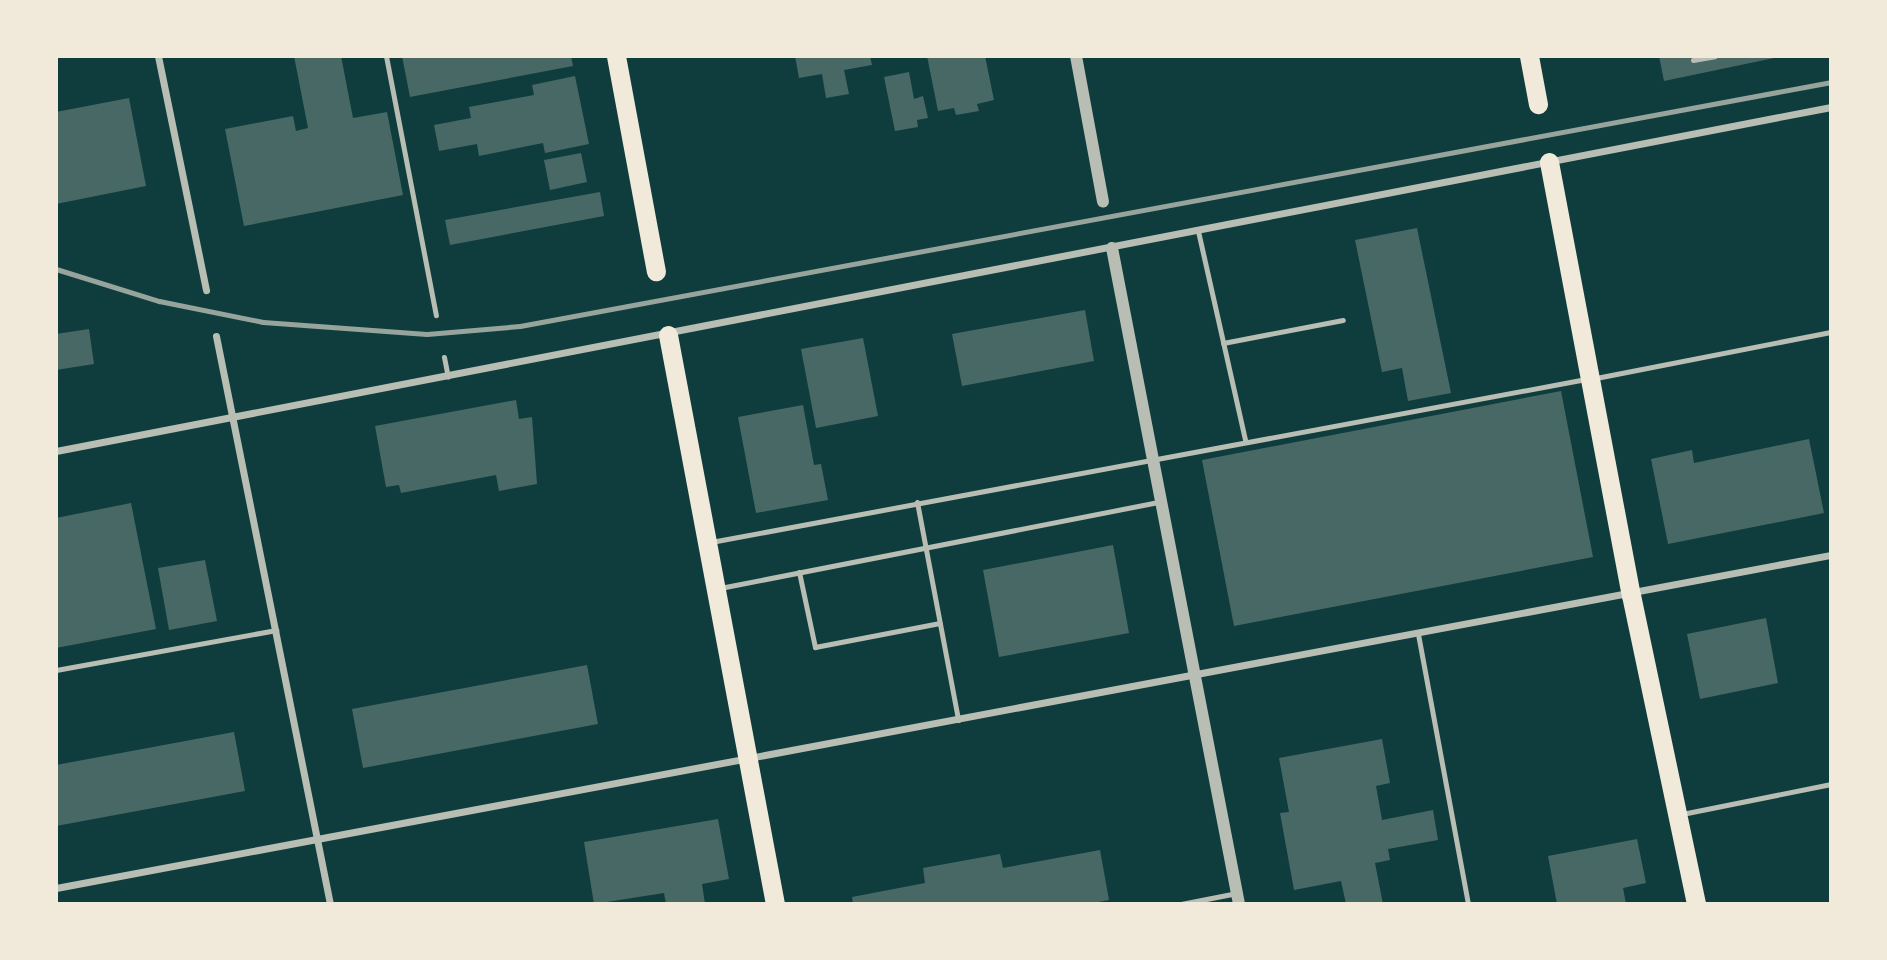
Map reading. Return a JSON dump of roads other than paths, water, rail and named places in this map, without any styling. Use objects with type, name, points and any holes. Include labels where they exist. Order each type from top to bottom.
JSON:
[{"type":"highway","points":[[616,56],[656,271]]},
{"type":"highway","points":[[1529,56],[1538,104]]},
{"type":"highway","points":[[1549,162],[1631,595],[1696,904]]},
{"type":"highway","points":[[668,335],[775,904]]},
{"type":"street","points":[[158,56],[206,289]]},
{"type":"street","points":[[1076,56],[1103,201]]},
{"type":"street","points":[[56,451],[668,335],[1831,107]]},
{"type":"street","points":[[1112,248],[1238,898]]},
{"type":"street","points":[[216,336],[330,904]]},
{"type":"street","points":[[56,888],[1631,595],[1831,555]]},
{"type":"lane","points":[[387,56],[436,316]]},
{"type":"lane","points":[[1693,61],[1715,56]]},
{"type":"lane","points":[[1198,231],[1245,440]]},
{"type":"lane","points":[[1223,343],[1343,320]]},
{"type":"lane","points":[[708,543],[1152,457],[1831,332]]},
{"type":"lane","points":[[444,356],[448,377]]},
{"type":"lane","points":[[917,502],[958,720]]},
{"type":"lane","points":[[717,589],[1160,502]]},
{"type":"lane","points":[[799,572],[815,647],[940,623]]},
{"type":"lane","points":[[56,670],[276,630]]},
{"type":"lane","points":[[1418,634],[1468,904]]},
{"type":"lane","points":[[1679,815],[1831,784]]},
{"type":"lane","points":[[1181,904],[1238,898]]},
{"type":"railway","points":[[56,269],[159,301],[263,322],[427,334],[520,326],[1831,82]]}]
